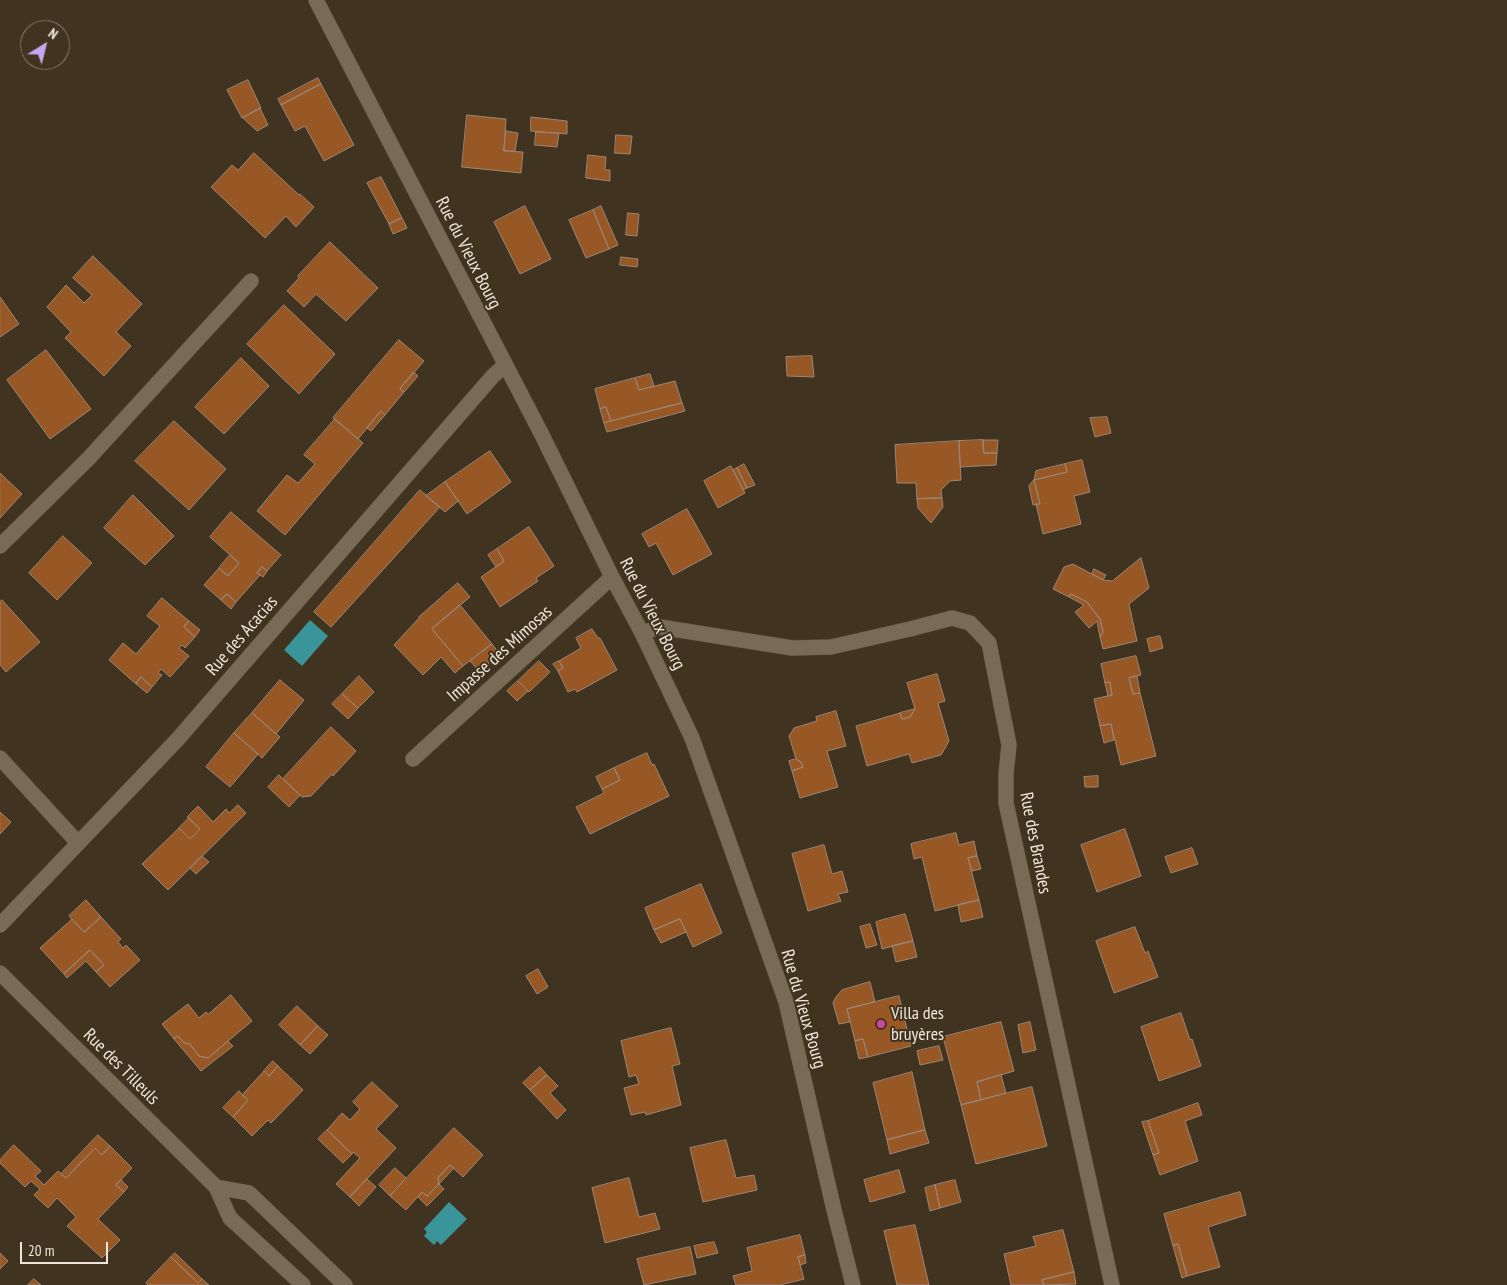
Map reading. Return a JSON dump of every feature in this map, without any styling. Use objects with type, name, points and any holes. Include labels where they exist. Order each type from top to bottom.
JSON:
[{"type":"street","name":"Rue du Vieux Bourg","points":[[316,0],[541,433],[612,577],[642,632],[692,738],[786,1002],[853,1285]]},
{"type":"street","points":[[0,546],[89,458],[251,281]]},
{"type":"street","name":"Rue des Acacias","points":[[0,925],[177,740],[486,384],[505,365]]},
{"type":"street","name":"Impasse des Mimosas","points":[[413,758],[612,577]]},
{"type":"street","name":"Rue des Brandes","points":[[642,632],[660,627],[792,648],[831,647],[952,618],[970,623],[989,642],[1009,745],[1006,803],[1112,1285]]},
{"type":"street","points":[[0,758],[78,843]]},
{"type":"street","name":"Rue des Tilleuls","points":[[0,973],[216,1187],[230,1218],[303,1285]]},
{"type":"street","points":[[216,1187],[250,1193],[346,1285]]},
{"type":"water","points":[[310,620],[328,636],[302,666],[284,650]]},
{"type":"water","points":[[449,1202],[467,1219],[441,1245],[437,1241],[434,1245],[424,1236],[427,1232],[424,1229]]},
{"type":"building","points":[[318,78],[321,84],[281,105],[278,99]]},
{"type":"building","points":[[248,80],[261,108],[242,118],[227,90]]},
{"type":"building","points":[[321,84],[354,145],[324,161],[305,126],[295,131],[281,105]]},
{"type":"building","points":[[260,108],[268,125],[257,131],[243,118]]},
{"type":"building","points":[[467,115],[506,119],[504,151],[523,152],[521,173],[462,167]]},
{"type":"building","points":[[531,117],[567,121],[567,134],[531,131]]},
{"type":"building","points":[[506,131],[518,133],[515,151],[504,151]]},
{"type":"building","points":[[536,132],[559,133],[557,147],[535,145]]},
{"type":"building","points":[[616,135],[632,136],[630,154],[615,153]]},
{"type":"building","points":[[254,153],[314,207],[296,227],[286,216],[265,238],[211,187],[232,165],[238,170]]},
{"type":"building","points":[[588,155],[606,157],[605,170],[610,170],[610,181],[586,178]]},
{"type":"building","points":[[381,177],[402,218],[389,224],[367,183]]},
{"type":"building","points":[[525,206],[551,259],[520,274],[494,222]]},
{"type":"building","points":[[601,206],[618,245],[609,249],[593,210]]},
{"type":"building","points":[[593,210],[609,249],[586,258],[569,220]]},
{"type":"building","points":[[628,213],[639,214],[637,236],[626,235]]},
{"type":"building","points":[[402,218],[407,228],[393,234],[389,224]]},
{"type":"building","points":[[330,242],[378,288],[346,321],[316,294],[304,307],[287,291],[299,278],[298,276]]},
{"type":"building","points":[[93,256],[142,304],[116,332],[131,346],[104,376],[65,338],[71,332],[47,307],[66,285],[84,303],[92,295],[73,278]]},
{"type":"building","points":[[621,257],[638,259],[637,267],[620,265]]},
{"type":"building","points":[[0,297],[19,324],[0,337]]},
{"type":"building","points":[[284,305],[335,354],[299,394],[247,344]]},
{"type":"building","points":[[399,340],[424,361],[400,389],[404,392],[385,415],[381,411],[358,439],[333,418]]},
{"type":"building","points":[[46,350],[91,409],[50,439],[7,380]]},
{"type":"building","points":[[812,356],[814,377],[787,376],[786,357]]},
{"type":"building","points":[[241,358],[269,386],[224,434],[195,407]]},
{"type":"building","points":[[414,372],[418,376],[404,392],[400,389]]},
{"type":"building","points":[[650,374],[654,386],[639,390],[635,378]]},
{"type":"building","points":[[635,378],[639,390],[675,381],[682,403],[611,421],[606,407],[600,409],[595,389]]},
{"type":"building","points":[[682,403],[685,411],[607,432],[604,423]]},
{"type":"building","points":[[606,407],[611,421],[604,423],[600,409]]},
{"type":"building","points":[[381,411],[385,415],[371,431],[367,428]]},
{"type":"building","points":[[1107,417],[1111,433],[1095,437],[1090,418]]},
{"type":"building","points":[[335,419],[363,443],[285,535],[257,511],[287,475],[298,483],[315,464],[304,455]]},
{"type":"building","points":[[174,421],[226,469],[189,510],[135,461]]},
{"type":"building","points":[[983,440],[998,440],[997,453],[984,453]]},
{"type":"building","points":[[983,440],[984,453],[997,453],[996,465],[960,467],[959,441]]},
{"type":"building","points":[[959,441],[961,480],[950,481],[941,490],[942,498],[917,499],[916,483],[897,483],[895,445]]},
{"type":"building","points":[[490,451],[511,482],[467,514],[445,482]]},
{"type":"building","points":[[1082,460],[1090,492],[1074,496],[1081,524],[1043,534],[1036,504],[1040,504],[1034,480],[1067,472],[1065,464]]},
{"type":"building","points":[[744,464],[755,485],[747,488],[737,468]]},
{"type":"building","points":[[1065,464],[1067,472],[1034,480],[1036,471]]},
{"type":"building","points":[[731,466],[745,493],[718,508],[704,481]]},
{"type":"building","points":[[737,468],[747,488],[743,490],[733,470]]},
{"type":"building","points":[[0,473],[22,494],[0,518]]},
{"type":"building","points":[[1034,480],[1040,504],[1033,505],[1029,486]]},
{"type":"building","points":[[445,482],[458,501],[445,512],[426,496]]},
{"type":"building","points":[[420,490],[440,507],[331,627],[314,612]]},
{"type":"building","points":[[133,495],[174,536],[145,565],[104,528]]},
{"type":"building","points":[[942,498],[943,507],[931,523],[918,508],[917,499]]},
{"type":"building","points":[[687,509],[712,554],[673,575],[656,543],[649,547],[642,534]]},
{"type":"building","points":[[231,512],[281,555],[267,571],[262,567],[257,573],[260,575],[236,602],[227,594],[221,600],[204,585],[219,568],[228,576],[239,563],[210,537]]},
{"type":"building","points":[[529,527],[554,566],[536,578],[538,581],[500,607],[481,577],[504,561],[497,549]]},
{"type":"building","points":[[63,536],[92,563],[57,600],[29,573]]},
{"type":"building","points":[[497,549],[504,561],[496,567],[488,555]]},
{"type":"building","points":[[230,555],[239,563],[228,576],[219,568]]},
{"type":"building","points":[[1141,558],[1149,588],[1129,604],[1137,641],[1103,649],[1100,637],[1103,632],[1100,619],[1087,602],[1071,594],[1069,597],[1053,589],[1064,567],[1073,564],[1103,580],[1112,581]]},
{"type":"building","points":[[262,567],[267,571],[263,577],[257,573]]},
{"type":"building","points":[[1094,569],[1106,575],[1103,580],[1092,574]]},
{"type":"building","points":[[458,583],[470,597],[432,629],[463,666],[455,673],[441,657],[423,675],[394,645],[419,617]]},
{"type":"building","points":[[227,594],[236,602],[231,609],[221,600]]},
{"type":"building","points":[[1071,594],[1087,602],[1100,619],[1103,632],[1100,637],[1097,621],[1089,628],[1075,612],[1084,605],[1069,597]]},
{"type":"building","points":[[162,598],[189,621],[184,627],[195,637],[185,648],[182,645],[179,648],[189,656],[170,677],[161,669],[158,673],[162,675],[152,687],[141,677],[136,684],[109,660],[123,643],[136,654],[160,626],[147,616]]},
{"type":"building","points":[[2,600],[40,642],[6,672],[0,665],[0,602]]},
{"type":"building","points":[[460,605],[492,644],[463,666],[432,629]]},
{"type":"building","points":[[189,621],[200,630],[195,637],[184,627]]},
{"type":"building","points":[[592,629],[600,638],[617,670],[577,692],[575,689],[568,692],[558,671],[563,668],[559,661],[581,648],[576,638]]},
{"type":"building","points":[[1160,636],[1163,648],[1150,652],[1147,639]]},
{"type":"building","points":[[492,644],[499,653],[480,672],[470,661]]},
{"type":"building","points":[[1136,656],[1141,675],[1129,678],[1133,694],[1140,693],[1156,756],[1121,765],[1111,724],[1100,726],[1094,699],[1112,695],[1110,682],[1105,683],[1101,664]]},
{"type":"building","points":[[539,661],[550,672],[529,692],[518,681]]},
{"type":"building","points":[[559,661],[563,668],[558,671],[553,664]]},
{"type":"building","points":[[937,674],[945,701],[938,703],[949,741],[941,755],[912,763],[909,754],[867,766],[856,726],[900,713],[902,719],[910,717],[915,709],[907,683]]},
{"type":"building","points":[[359,676],[374,692],[358,708],[342,694]]},
{"type":"building","points":[[1137,676],[1140,693],[1133,694],[1129,678]]},
{"type":"building","points":[[141,677],[152,687],[147,693],[136,684]]},
{"type":"building","points":[[280,680],[304,700],[276,734],[252,713]]},
{"type":"building","points":[[518,681],[528,691],[517,701],[507,691]]},
{"type":"building","points":[[1110,682],[1112,695],[1108,696],[1105,683]]},
{"type":"building","points":[[342,694],[358,708],[348,719],[332,704]]},
{"type":"building","points":[[915,709],[910,717],[902,719],[900,713]]},
{"type":"building","points":[[836,711],[846,746],[827,751],[838,787],[800,798],[792,771],[803,767],[801,762],[796,759],[789,736],[794,728],[817,721],[816,717]]},
{"type":"building","points":[[252,713],[280,737],[262,758],[234,733]]},
{"type":"building","points":[[1111,724],[1114,740],[1104,743],[1100,726]]},
{"type":"building","points":[[331,727],[356,751],[311,796],[302,797],[283,779]]},
{"type":"building","points":[[234,733],[258,754],[230,787],[206,767]]},
{"type":"building","points":[[647,753],[669,796],[590,834],[576,807],[604,793],[602,789],[620,780],[614,768]]},
{"type":"building","points":[[796,759],[801,762],[803,767],[792,771],[789,761]]},
{"type":"building","points":[[614,768],[620,780],[602,789],[596,777]]},
{"type":"building","points":[[279,775],[300,795],[289,807],[268,787]]},
{"type":"building","points":[[1098,776],[1098,787],[1085,787],[1084,777]]},
{"type":"building","points":[[238,805],[246,813],[168,890],[142,864],[179,828],[190,839],[200,829],[187,817],[198,806],[213,822],[226,809],[229,813]]},
{"type":"building","points":[[0,812],[11,822],[0,834]]},
{"type":"building","points":[[189,818],[200,829],[190,839],[179,828]]},
{"type":"building","points":[[1125,829],[1141,876],[1097,892],[1081,845]]},
{"type":"building","points":[[956,833],[959,845],[974,841],[977,856],[968,858],[979,900],[935,911],[922,857],[914,859],[911,844]]},
{"type":"building","points":[[824,845],[832,874],[842,871],[848,892],[838,894],[841,901],[808,911],[792,854]]},
{"type":"building","points":[[1192,848],[1198,864],[1171,873],[1165,857]]},
{"type":"building","points":[[202,856],[209,862],[196,874],[190,868]]},
{"type":"building","points":[[977,856],[981,869],[972,871],[968,858]]},
{"type":"building","points":[[701,884],[722,933],[693,947],[680,919],[654,930],[645,908]]},
{"type":"building","points":[[86,900],[101,917],[84,932],[69,916]]},
{"type":"building","points":[[979,900],[983,917],[961,922],[958,905]]},
{"type":"building","points":[[905,914],[913,941],[882,949],[876,922]]},
{"type":"building","points":[[101,917],[121,939],[118,942],[123,948],[126,945],[140,960],[110,987],[96,972],[104,965],[90,950],[64,974],[40,948],[72,919],[84,932]]},
{"type":"building","points":[[680,919],[686,932],[661,943],[654,930]]},
{"type":"building","points":[[870,924],[877,945],[866,948],[860,927]]},
{"type":"building","points":[[1135,927],[1145,953],[1148,951],[1158,977],[1114,993],[1096,941]]},
{"type":"building","points":[[913,941],[917,957],[896,962],[892,946]]},
{"type":"building","points":[[90,950],[104,965],[96,972],[86,961],[67,978],[64,974]]},
{"type":"building","points":[[538,969],[548,987],[537,994],[526,976]]},
{"type":"building","points":[[870,982],[875,1002],[847,1009],[850,1022],[839,1024],[833,1003],[836,997],[842,990]]},
{"type":"building","points":[[231,995],[252,1021],[208,1058],[199,1056],[190,1044],[184,1043],[178,1036],[174,1039],[162,1024],[188,1004],[199,1018],[206,1012],[208,1014]]},
{"type":"building","points":[[899,996],[911,1046],[868,1057],[863,1039],[855,1041],[847,1009]]},
{"type":"building","points":[[297,1006],[318,1026],[300,1045],[279,1025]]},
{"type":"building","points":[[1181,1013],[1201,1066],[1159,1081],[1141,1027]]},
{"type":"building","points":[[1001,1022],[1014,1071],[977,1082],[981,1100],[961,1105],[943,1037]]},
{"type":"building","points":[[1030,1022],[1036,1050],[1023,1053],[1018,1025]]},
{"type":"building","points":[[318,1026],[328,1035],[310,1054],[300,1045]]},
{"type":"building","points":[[671,1028],[680,1064],[672,1066],[681,1105],[646,1115],[645,1112],[631,1115],[624,1088],[639,1084],[636,1075],[629,1077],[621,1041]]},
{"type":"building","points":[[178,1036],[184,1043],[190,1044],[199,1056],[208,1058],[228,1041],[233,1046],[201,1071],[174,1039]]},
{"type":"building","points":[[863,1039],[868,1057],[859,1059],[855,1041]]},
{"type":"building","points":[[939,1046],[943,1060],[920,1065],[917,1051]]},
{"type":"building","points":[[273,1061],[278,1066],[269,1076],[264,1071]]},
{"type":"building","points":[[278,1066],[303,1090],[271,1123],[268,1120],[252,1136],[233,1117],[248,1100],[242,1095],[264,1071],[269,1076]]},
{"type":"building","points":[[540,1067],[547,1075],[530,1090],[523,1083]]},
{"type":"building","points":[[912,1072],[925,1130],[887,1140],[873,1083]]},
{"type":"building","points":[[547,1075],[558,1086],[550,1093],[566,1110],[557,1119],[530,1090]]},
{"type":"building","points":[[1001,1075],[1006,1093],[981,1100],[977,1082]]},
{"type":"building","points":[[372,1082],[398,1106],[376,1129],[396,1148],[350,1197],[336,1184],[360,1158],[353,1152],[352,1154],[327,1130],[342,1113],[350,1120],[360,1109],[353,1102]]},
{"type":"building","points":[[1032,1087],[1047,1146],[976,1164],[961,1105]]},
{"type":"building","points":[[239,1091],[248,1100],[233,1117],[223,1108]]},
{"type":"building","points":[[1198,1103],[1202,1115],[1185,1121],[1198,1161],[1160,1175],[1153,1155],[1159,1153],[1148,1121]]},
{"type":"building","points":[[1148,1121],[1159,1153],[1153,1155],[1142,1122]]},
{"type":"building","points":[[454,1128],[483,1155],[463,1177],[450,1165],[438,1178],[439,1184],[427,1196],[422,1192],[406,1210],[390,1196]]},
{"type":"building","points":[[327,1130],[352,1154],[343,1163],[318,1139]]},
{"type":"building","points":[[925,1130],[929,1143],[890,1154],[887,1140]]},
{"type":"building","points":[[98,1135],[110,1146],[102,1155],[95,1148],[66,1178],[61,1174]]},
{"type":"building","points":[[726,1140],[736,1178],[754,1175],[757,1190],[703,1202],[690,1148]]},
{"type":"building","points":[[14,1145],[41,1171],[35,1176],[44,1185],[58,1171],[66,1178],[95,1148],[102,1155],[110,1146],[132,1168],[116,1185],[124,1192],[98,1219],[120,1240],[102,1258],[67,1226],[76,1217],[57,1198],[48,1208],[34,1195],[40,1189],[31,1181],[25,1187],[0,1163],[0,1160]]},
{"type":"building","points":[[450,1165],[454,1168],[439,1184],[438,1178]]},
{"type":"building","points":[[395,1168],[406,1178],[390,1196],[379,1185]]},
{"type":"building","points":[[899,1170],[905,1192],[870,1202],[864,1180]]},
{"type":"building","points":[[629,1178],[639,1217],[655,1213],[660,1229],[605,1243],[592,1188]]},
{"type":"building","points":[[367,1179],[376,1187],[359,1206],[350,1197]]},
{"type":"building","points":[[121,1180],[128,1187],[124,1192],[116,1185]]},
{"type":"building","points":[[955,1180],[961,1202],[940,1208],[935,1185]]},
{"type":"building","points":[[439,1184],[444,1189],[427,1206],[418,1197],[422,1192],[427,1196]]},
{"type":"building","points":[[935,1185],[940,1208],[930,1211],[925,1188]]},
{"type":"building","points":[[1240,1192],[1246,1215],[1208,1227],[1220,1267],[1187,1276],[1178,1244],[1173,1246],[1164,1214]]},
{"type":"building","points":[[915,1225],[929,1285],[897,1285],[884,1231]]},
{"type":"building","points":[[1063,1230],[1074,1272],[1042,1280],[1044,1285],[1011,1285],[1004,1254],[1036,1246],[1033,1237]]},
{"type":"building","points":[[800,1235],[805,1255],[798,1257],[804,1279],[780,1285],[736,1285],[733,1276],[752,1271],[747,1248]]},
{"type":"building","points":[[714,1242],[718,1253],[697,1258],[694,1246]]},
{"type":"building","points":[[1178,1244],[1187,1276],[1182,1278],[1173,1246]]},
{"type":"building","points":[[690,1247],[696,1274],[644,1285],[637,1259]]},
{"type":"building","points":[[0,1253],[8,1261],[0,1269]]},
{"type":"building","points":[[175,1253],[202,1279],[198,1283],[171,1257]]},
{"type":"building","points":[[805,1255],[806,1263],[800,1265],[798,1257]]},
{"type":"building","points":[[171,1257],[198,1283],[202,1279],[209,1285],[148,1285],[146,1283]]},
{"type":"building","points":[[1074,1272],[1076,1284],[1044,1285],[1042,1280]]},
{"type":"building","points":[[34,1279],[41,1285],[28,1285]]},
{"type":"place","name":"Villa des bruyères","points":[[881,1024]]}]
